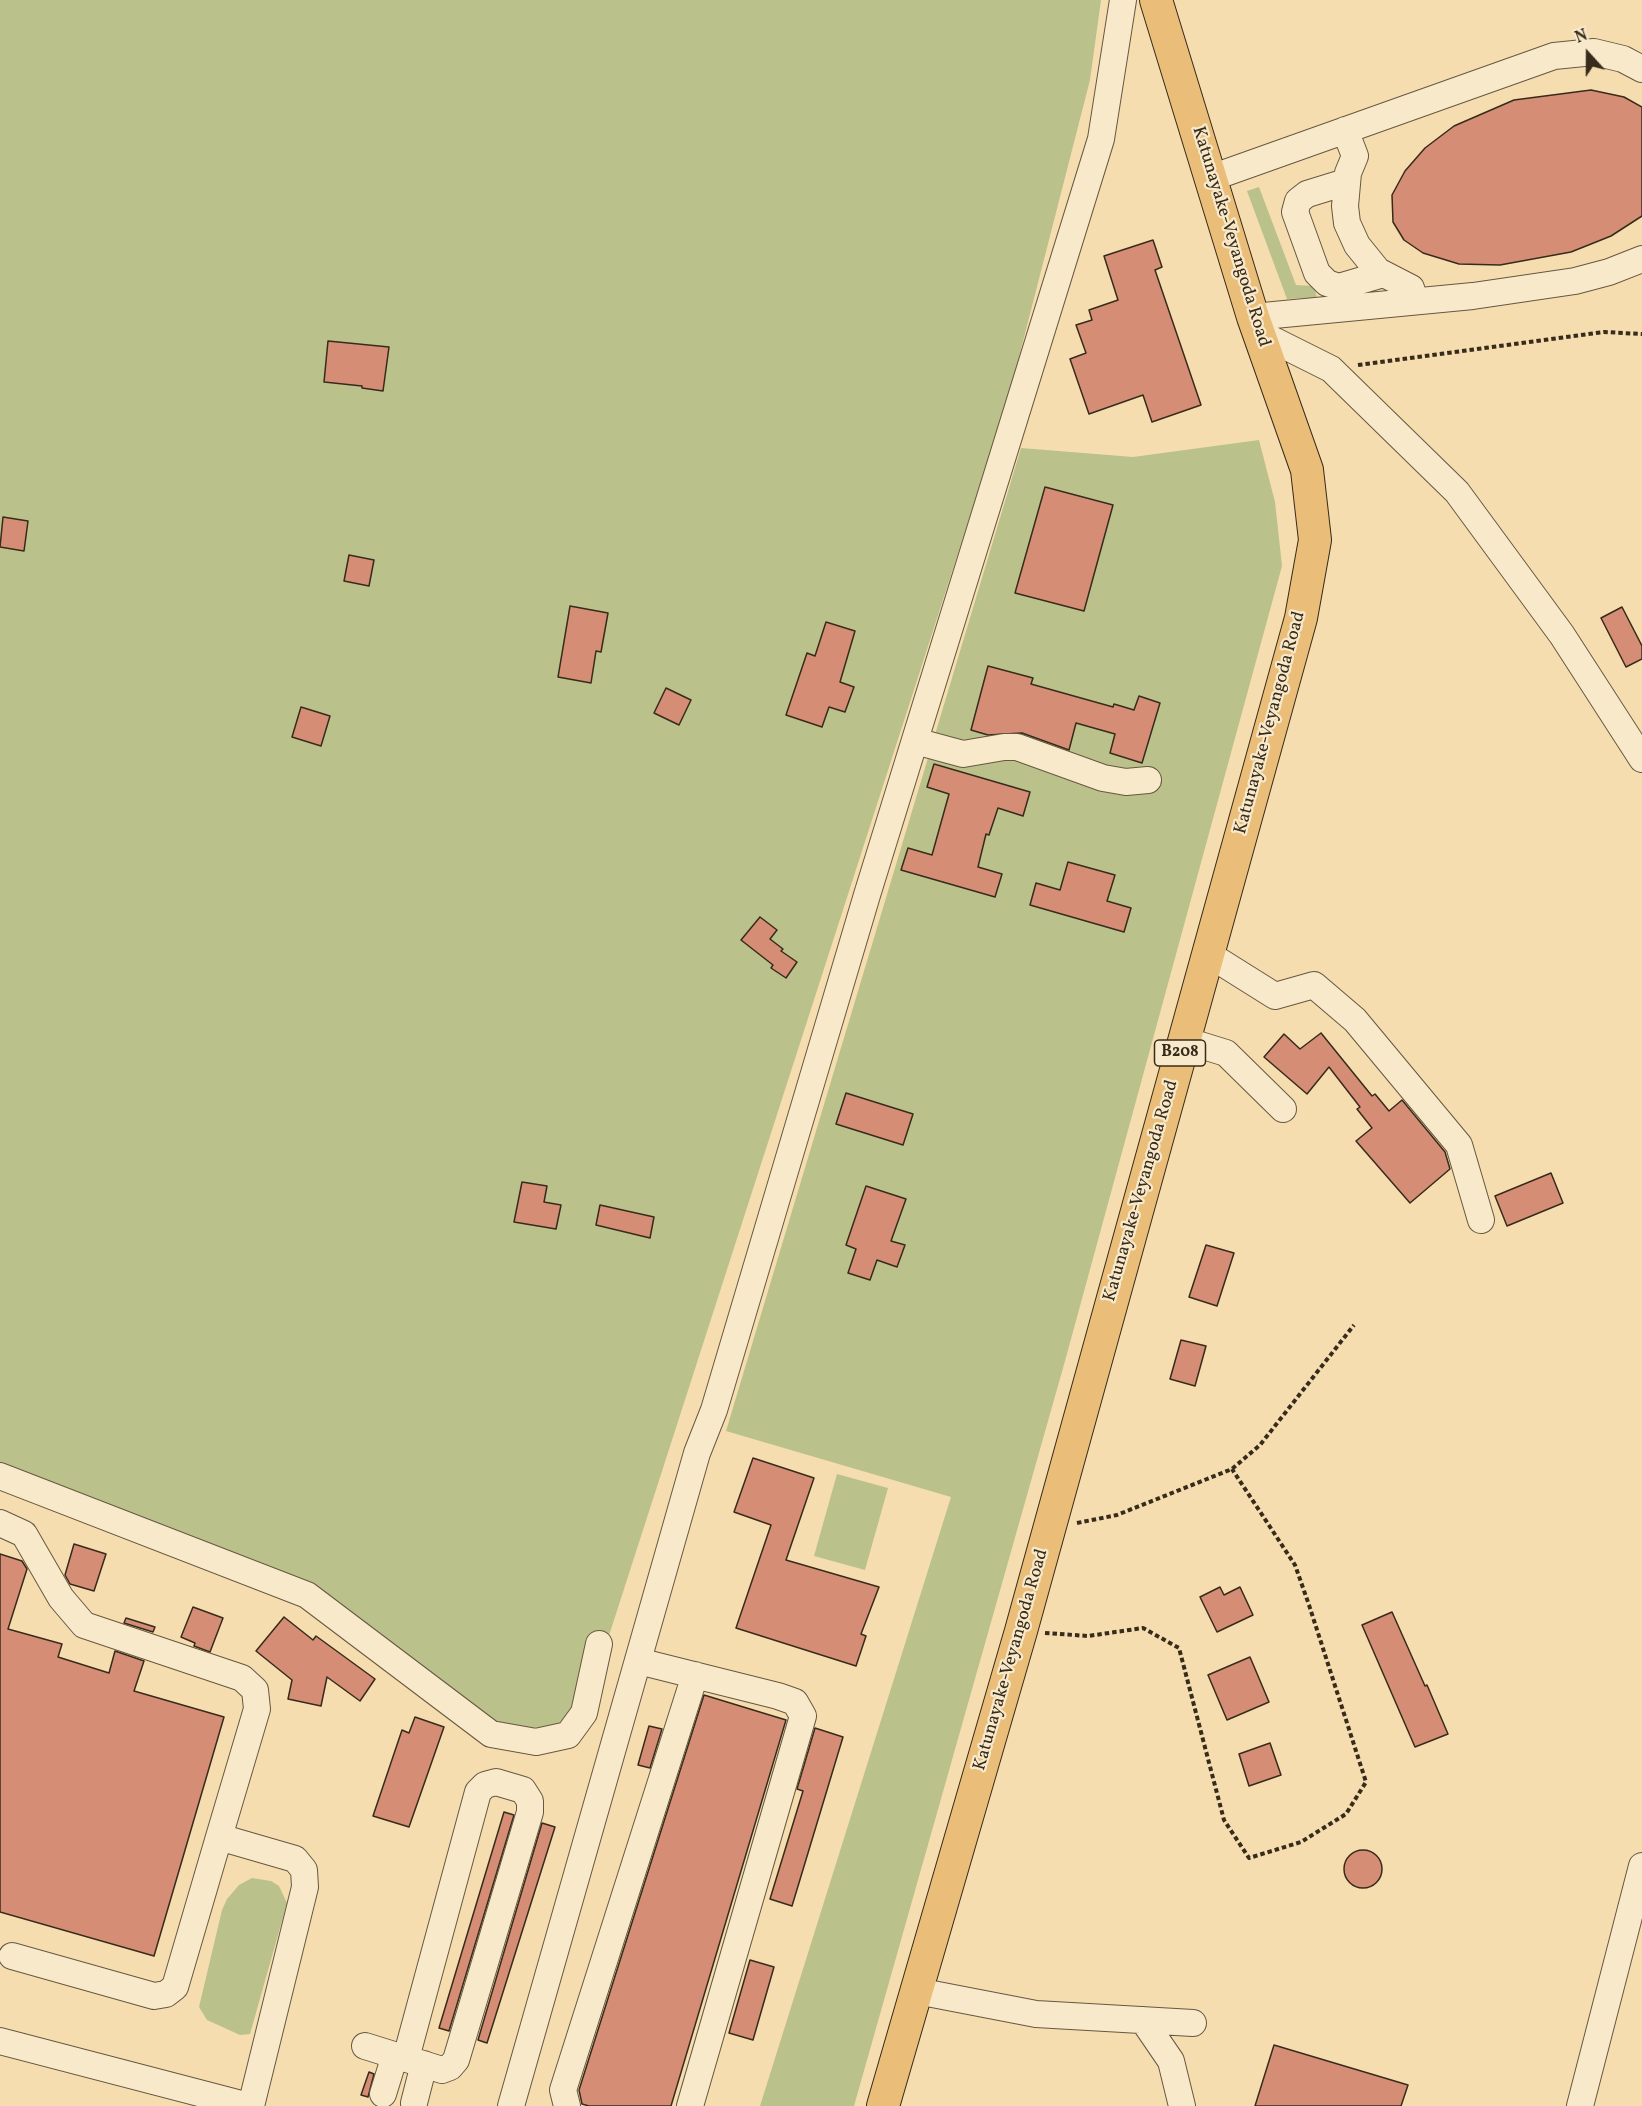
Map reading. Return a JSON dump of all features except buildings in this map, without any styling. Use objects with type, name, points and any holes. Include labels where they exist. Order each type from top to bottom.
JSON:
[{"type":"main road","name":"Katunayake-Veyangoda Road","points":[[883,2106],[1021,1631],[1301,618],[1315,540],[1307,470],[1256,325],[1156,0]]},
{"type":"street","points":[[511,2106],[697,1453],[714,1410],[915,741],[1101,140],[1123,0]]},
{"type":"street","points":[[1211,178],[1554,56],[1594,52],[1623,59],[1642,69]]},
{"type":"street","points":[[1345,130],[1355,156],[1346,182],[1347,223],[1357,245],[1368,261],[1383,274],[1411,288],[1415,301]]},
{"type":"street","points":[[1346,182],[1307,194],[1298,201],[1295,212],[1317,273],[1327,283],[1339,287],[1383,274]]},
{"type":"street","points":[[1256,325],[1415,301],[1575,281],[1609,272],[1642,259]]},
{"type":"street","points":[[1256,325],[1331,369],[1457,492],[1562,635],[1642,759]]},
{"type":"street","points":[[915,741],[963,754],[1017,747],[1103,778],[1126,782],[1148,780]]},
{"type":"street","points":[[1208,954],[1275,996],[1314,985],[1355,1020],[1459,1145],[1481,1220]]},
{"type":"street","points":[[1184,1040],[1226,1053],[1283,1109]]},
{"type":"street","points":[[0,1476],[307,1595],[490,1734],[536,1742],[568,1735],[584,1713],[599,1644]]},
{"type":"street","points":[[0,1523],[24,1534],[61,1598],[84,1624],[242,1678],[252,1685],[258,1698],[257,1709],[175,1987],[166,1994],[154,1996],[12,1956]]},
{"type":"street","points":[[638,1661],[795,1702],[802,1712],[804,1721],[690,2106]]},
{"type":"street","points":[[567,2106],[563,2090],[695,1675]]},
{"type":"street","points":[[365,2046],[408,2059],[442,2070],[450,2067],[456,2060],[530,1812],[530,1801],[523,1790],[501,1782],[491,1782],[478,1792],[408,2059],[383,2094]]},
{"type":"street","points":[[0,2041],[250,2106],[306,1878],[295,1859],[219,1837]]},
{"type":"street","points":[[1580,2106],[1642,1866]]},
{"type":"street","points":[[918,1991],[1036,2014],[1193,2023]]},
{"type":"street","points":[[1143,2020],[1171,2061],[1182,2106]]},
{"type":"street","points":[[408,2059],[414,2103]]},
{"type":"path","points":[[1331,369],[1604,332],[1642,334]]},
{"type":"path","points":[[1050,1523],[1076,1524],[1117,1515],[1232,1469],[1260,1445],[1354,1325]]},
{"type":"path","points":[[1021,1631],[1088,1636],[1143,1628],[1179,1648],[1224,1820],[1249,1858],[1301,1842],[1346,1814],[1366,1782],[1309,1605],[1295,1565],[1232,1469]]},
{"type":"green space","points":[[0,0],[1101,0],[1090,80],[1010,392],[584,1713],[568,1735],[491,1734],[307,1595],[0,1476]]},
{"type":"green space","points":[[1259,187],[1296,285],[1314,286],[1318,302],[1306,303],[1304,298],[1287,299],[1247,191]]},
{"type":"green space","points":[[1259,440],[1275,502],[1282,566],[1065,1361],[854,2106],[760,2106],[951,1497],[726,1431],[1021,448],[1133,457]]},
{"type":"green space","points":[[837,1474],[888,1488],[865,1570],[814,1556]]},
{"type":"green space","points":[[252,1878],[271,1881],[279,1886],[287,1903],[250,2034],[240,2035],[207,2020],[199,2007],[222,1910],[227,1899],[239,1885]]}]
